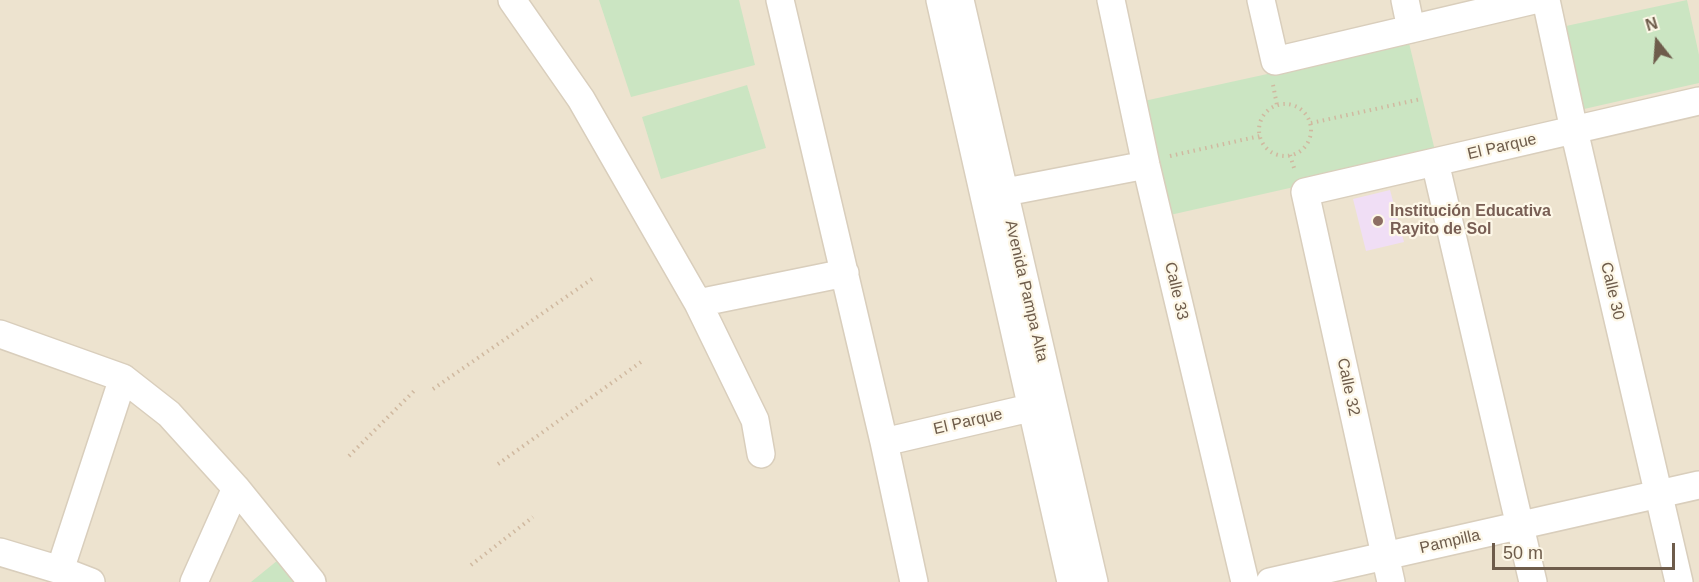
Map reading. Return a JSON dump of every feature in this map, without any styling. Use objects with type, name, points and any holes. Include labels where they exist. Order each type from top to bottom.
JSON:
[{"type":"street","points":[[512,0],[581,99],[698,303],[755,420],[761,454]]},
{"type":"street","points":[[780,0],[884,442],[914,582]]},
{"type":"street","name":"Avenida Pampa Alta","points":[[940,0],[994,195],[1042,405],[1094,582]]},
{"type":"street","name":"Avenida Pampa Alta","points":[[960,0],[994,195]]},
{"type":"street","name":"Calle 33","points":[[1111,0],[1146,165],[1245,582]]},
{"type":"street","points":[[1261,0],[1275,61],[1534,0]]},
{"type":"street","points":[[1405,0],[1411,30]]},
{"type":"street","name":"Calle 30","points":[[1546,0],[1679,582]]},
{"type":"street","name":"El Parque","points":[[1305,192],[1699,101]]},
{"type":"street","points":[[1435,162],[1533,582]]},
{"type":"street","points":[[994,195],[1146,165]]},
{"type":"street","name":"Calle 32","points":[[1305,192],[1391,582]]},
{"type":"street","points":[[698,303],[844,273]]},
{"type":"street","points":[[0,334],[123,378],[169,414],[236,488],[312,582]]},
{"type":"street","points":[[60,570],[123,378]]},
{"type":"street","name":"Avenida Pampa Alta","points":[[1042,405],[1071,582]]},
{"type":"street","name":"El Parque","points":[[884,442],[1042,405]]},
{"type":"street","name":"Pampilla","points":[[1270,582],[1699,485]]},
{"type":"street","points":[[194,582],[236,488]]},
{"type":"street","points":[[0,552],[91,582]]},
{"type":"path","points":[[1311,123],[1421,99]]},
{"type":"path","points":[[1285,104],[1301,109],[1311,123],[1308,141],[1303,149],[1287,156],[1270,151],[1263,144],[1260,136],[1263,118],[1277,105],[1285,104]]},
{"type":"path","points":[[1146,165],[1159,159],[1260,136]]},
{"type":"path","points":[[433,389],[592,279]]},
{"type":"path","points":[[498,464],[641,362]]},
{"type":"path","points":[[349,456],[414,391]]},
{"type":"path","points":[[471,565],[533,517]]},
{"type":"shaded area","points":[[0,0],[1699,0],[1699,582],[0,582]]},
{"type":"shaded area","name":"Institución Educativa Rayito de Sol","points":[[1390,190],[1404,242],[1366,251],[1353,199]]},
{"type":"green space","points":[[599,0],[739,0],[755,65],[631,97]]},
{"type":"green space","points":[[1687,0],[1699,55],[1699,83],[1584,109],[1566,26]]},
{"type":"green space","points":[[1409,43],[1436,155],[1170,215],[1144,101]]},
{"type":"green space","points":[[747,85],[766,148],[661,179],[642,117]]},
{"type":"green space","points":[[283,556],[305,582],[251,582]]},
{"type":"place","name":"Institución Educativa Rayito de Sol","points":[[1378,221]]}]
